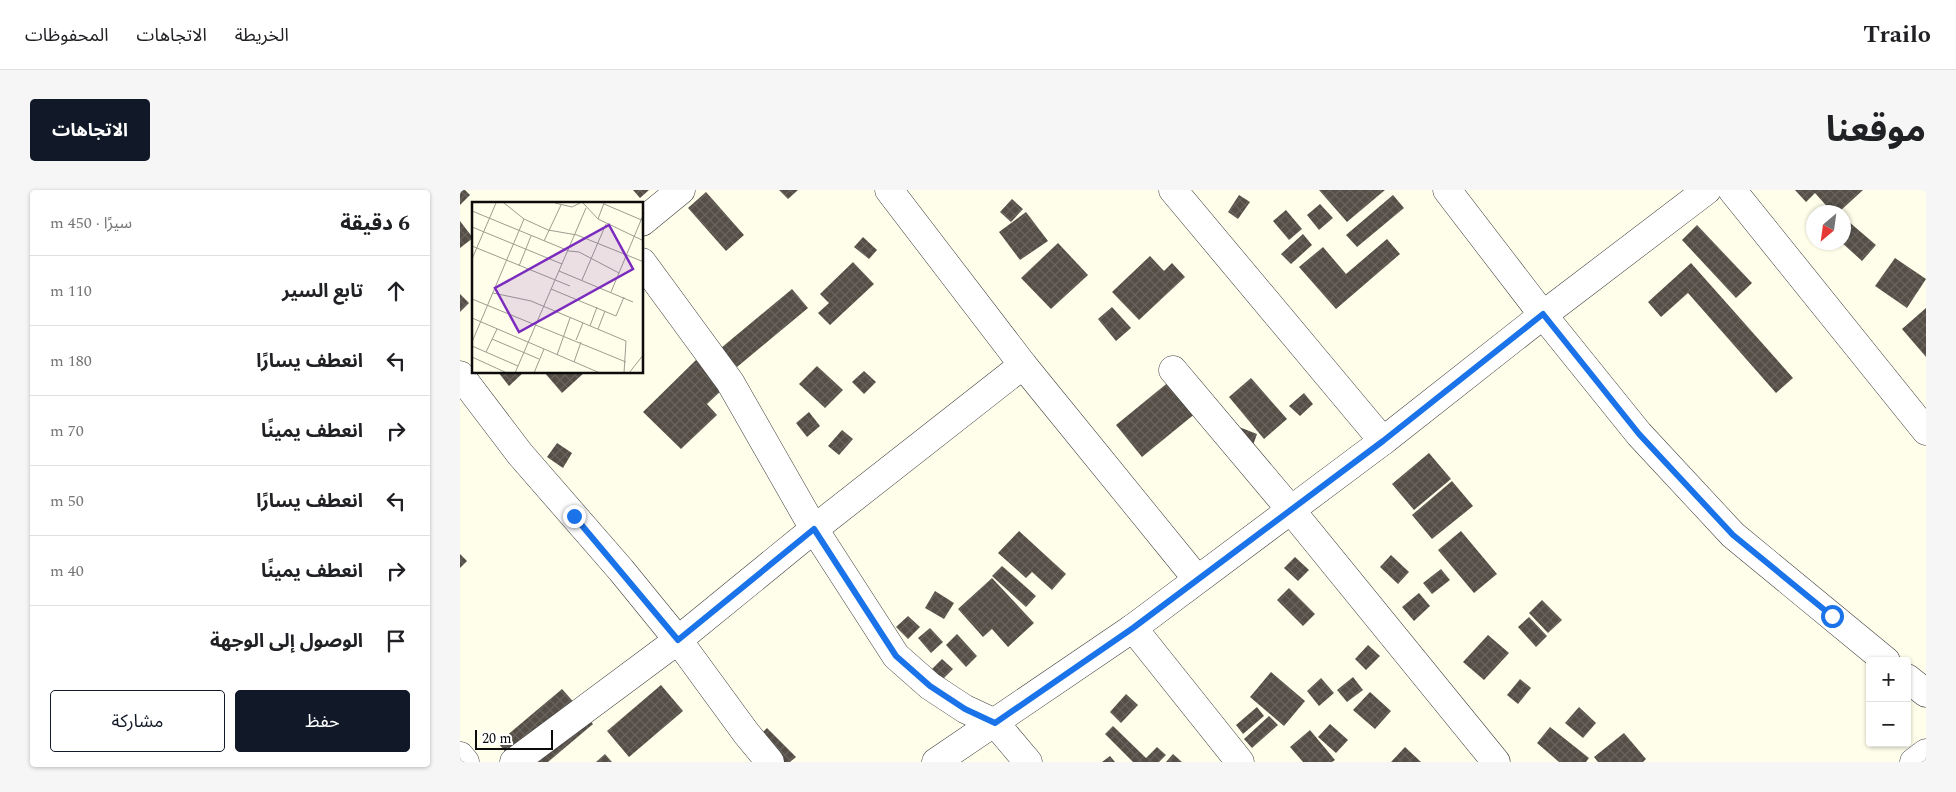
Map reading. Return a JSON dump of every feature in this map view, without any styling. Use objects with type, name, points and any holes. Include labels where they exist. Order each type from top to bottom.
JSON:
[{"type":"street","points":[[644,220],[681,190]]},
{"type":"street","points":[[889,190],[1023,365],[1197,579]]},
{"type":"street","points":[[1173,190],[1383,441]]},
{"type":"street","points":[[1447,190],[1639,434],[1733,535],[1881,657]]},
{"type":"street","points":[[936,762],[1133,628],[1383,441],[1543,314],[1707,190]]},
{"type":"street","points":[[1732,190],[1926,432]]},
{"type":"street","points":[[644,265],[730,382],[814,529],[896,656],[930,686],[965,709],[995,723],[1028,762]]},
{"type":"street","points":[[460,370],[472,361]]},
{"type":"street","points":[[514,762],[678,640],[814,529],[1023,365]]},
{"type":"street","points":[[1173,370],[1290,509],[1496,762]]},
{"type":"street","points":[[460,375],[520,454],[621,570],[678,640],[746,733],[770,762]]},
{"type":"street","points":[[1133,628],[1240,762]]},
{"type":"street","points":[[1911,681],[1926,692]]},
{"type":"street","points":[[1914,762],[1926,753]]},
{"type":"street","points":[[460,756],[465,762]]},
{"type":"building","points":[[460,190],[465,190],[470,195],[460,205]]},
{"type":"building","points":[[633,190],[649,190],[640,198]]},
{"type":"building","points":[[779,190],[798,190],[788,199]]},
{"type":"building","points":[[1319,190],[1385,190],[1347,222]]},
{"type":"building","points":[[1795,190],[1863,190],[1847,205],[1826,205],[1815,193],[1806,202]]},
{"type":"building","points":[[706,192],[744,235],[726,251],[688,208]]},
{"type":"building","points":[[1239,195],[1250,202],[1238,219],[1228,212]]},
{"type":"building","points":[[1393,195],[1404,208],[1357,247],[1346,235]]},
{"type":"building","points":[[1012,199],[1023,209],[1011,222],[1000,212]]},
{"type":"building","points":[[1320,204],[1333,218],[1319,230],[1307,215]]},
{"type":"building","points":[[1286,210],[1302,229],[1289,240],[1273,221]]},
{"type":"building","points":[[1026,212],[1048,241],[1020,260],[999,232]]},
{"type":"building","points":[[460,221],[472,239],[460,248]]},
{"type":"building","points":[[1851,224],[1876,245],[1862,261],[1850,250]]},
{"type":"building","points":[[1697,225],[1752,283],[1736,298],[1682,240]]},
{"type":"building","points":[[1303,234],[1312,245],[1291,264],[1281,254]]},
{"type":"building","points":[[863,237],[877,250],[869,259],[854,247]]},
{"type":"building","points":[[1387,239],[1400,254],[1336,309],[1299,267],[1323,247],[1346,274]]},
{"type":"building","points":[[1058,243],[1088,275],[1051,309],[1021,278]]},
{"type":"building","points":[[1150,256],[1164,271],[1172,263],[1185,277],[1139,320],[1112,292]]},
{"type":"building","points":[[1895,258],[1926,279],[1907,308],[1875,286]]},
{"type":"building","points":[[853,262],[874,284],[830,325],[818,313],[829,303],[820,294]]},
{"type":"building","points":[[1691,263],[1793,378],[1776,393],[1688,293],[1661,317],[1648,302]]},
{"type":"building","points":[[792,289],[808,308],[737,367],[721,348]]},
{"type":"building","points":[[460,294],[469,303],[460,312]]},
{"type":"building","points":[[1112,307],[1131,328],[1116,341],[1098,319]]},
{"type":"building","points":[[1926,308],[1926,357],[1902,329]]},
{"type":"building","points":[[696,360],[724,388],[707,404],[717,415],[681,449],[643,412]]},
{"type":"building","points":[[817,366],[843,390],[825,408],[799,384]]},
{"type":"building","points":[[864,371],[876,382],[864,394],[852,382]]},
{"type":"building","points":[[500,374],[522,374],[509,386]]},
{"type":"building","points":[[546,374],[583,374],[562,393]]},
{"type":"building","points":[[1176,376],[1202,408],[1142,457],[1116,425]]},
{"type":"building","points":[[1251,378],[1287,419],[1264,439],[1229,397]]},
{"type":"building","points":[[1304,393],[1313,404],[1300,416],[1289,406]]},
{"type":"building","points":[[809,412],[820,426],[807,437],[796,423]]},
{"type":"building","points":[[1239,427],[1257,434],[1251,451],[1232,444]]},
{"type":"building","points":[[842,430],[853,439],[839,455],[828,446]]},
{"type":"building","points":[[557,443],[572,453],[563,468],[547,457]]},
{"type":"building","points":[[1429,453],[1451,479],[1414,510],[1392,484]]},
{"type":"building","points":[[1452,481],[1473,506],[1432,539],[1412,515]]},
{"type":"building","points":[[1019,531],[1066,574],[1052,590],[1032,572],[1026,578],[998,553]]},
{"type":"building","points":[[1461,531],[1497,574],[1474,593],[1438,550]]},
{"type":"building","points":[[460,554],[467,561],[460,568]]},
{"type":"building","points":[[1391,555],[1409,572],[1398,584],[1380,567]]},
{"type":"building","points":[[1295,557],[1309,570],[1298,581],[1284,568]]},
{"type":"building","points":[[1002,566],[1036,596],[1026,607],[992,576]]},
{"type":"building","points":[[1441,569],[1450,580],[1432,594],[1423,583]]},
{"type":"building","points":[[992,578],[1034,623],[1008,647],[992,629],[983,637],[958,609]]},
{"type":"building","points":[[1289,588],[1315,614],[1303,626],[1277,600]]},
{"type":"building","points":[[935,591],[954,603],[944,619],[925,608]]},
{"type":"building","points":[[1419,593],[1430,606],[1414,621],[1402,607]]},
{"type":"building","points":[[1542,600],[1562,620],[1548,633],[1529,613]]},
{"type":"building","points":[[908,616],[920,627],[908,639],[896,627]]},
{"type":"building","points":[[1529,617],[1547,636],[1536,647],[1518,627]]},
{"type":"building","points":[[930,628],[943,642],[931,653],[918,638]]},
{"type":"building","points":[[957,634],[977,656],[966,667],[946,645]]},
{"type":"building","points":[[1488,635],[1509,653],[1484,680],[1463,662]]},
{"type":"building","points":[[1368,645],[1380,656],[1366,670],[1355,659]]},
{"type":"building","points":[[942,659],[953,669],[940,682],[930,671]]},
{"type":"building","points":[[1271,672],[1305,701],[1284,726],[1250,697]]},
{"type":"building","points":[[1353,677],[1363,690],[1347,702],[1337,690]]},
{"type":"building","points":[[1321,678],[1334,693],[1319,706],[1307,691]]},
{"type":"building","points":[[1520,679],[1531,688],[1518,704],[1507,695]]},
{"type":"building","points":[[661,685],[683,711],[629,757],[607,731]]},
{"type":"building","points":[[562,689],[593,724],[548,762],[514,762],[498,743]]},
{"type":"building","points":[[1370,692],[1391,711],[1375,729],[1353,710]]},
{"type":"building","points":[[1126,694],[1138,705],[1121,723],[1110,712]]},
{"type":"building","points":[[1257,707],[1264,716],[1243,734],[1236,725]]},
{"type":"building","points":[[1579,707],[1596,723],[1583,738],[1565,723]]},
{"type":"building","points":[[1269,716],[1278,725],[1252,748],[1244,739]]},
{"type":"building","points":[[1330,724],[1348,740],[1336,753],[1318,737]]},
{"type":"building","points":[[1113,726],[1146,758],[1157,747],[1166,755],[1159,762],[1133,762],[1105,734]]},
{"type":"building","points":[[1550,727],[1589,758],[1586,762],[1559,762],[1537,743]]},
{"type":"building","points":[[767,728],[796,757],[790,762],[775,762],[754,741]]},
{"type":"building","points":[[1310,730],[1335,760],[1332,762],[1303,762],[1290,747]]},
{"type":"building","points":[[1624,733],[1646,759],[1643,762],[1598,762],[1594,757]]},
{"type":"building","points":[[1405,747],[1421,762],[1391,762]]},
{"type":"building","points":[[605,754],[612,762],[596,762]]},
{"type":"building","points":[[1173,754],[1182,762],[1166,762]]},
{"type":"building","points":[[1110,756],[1115,762],[1102,762]]},
{"type":"route","points":[[574,516],[678,640],[814,529],[896,656],[930,686],[965,709],[995,723],[1133,628],[1383,441],[1543,314],[1639,434],[1733,535],[1832,616]]}]
